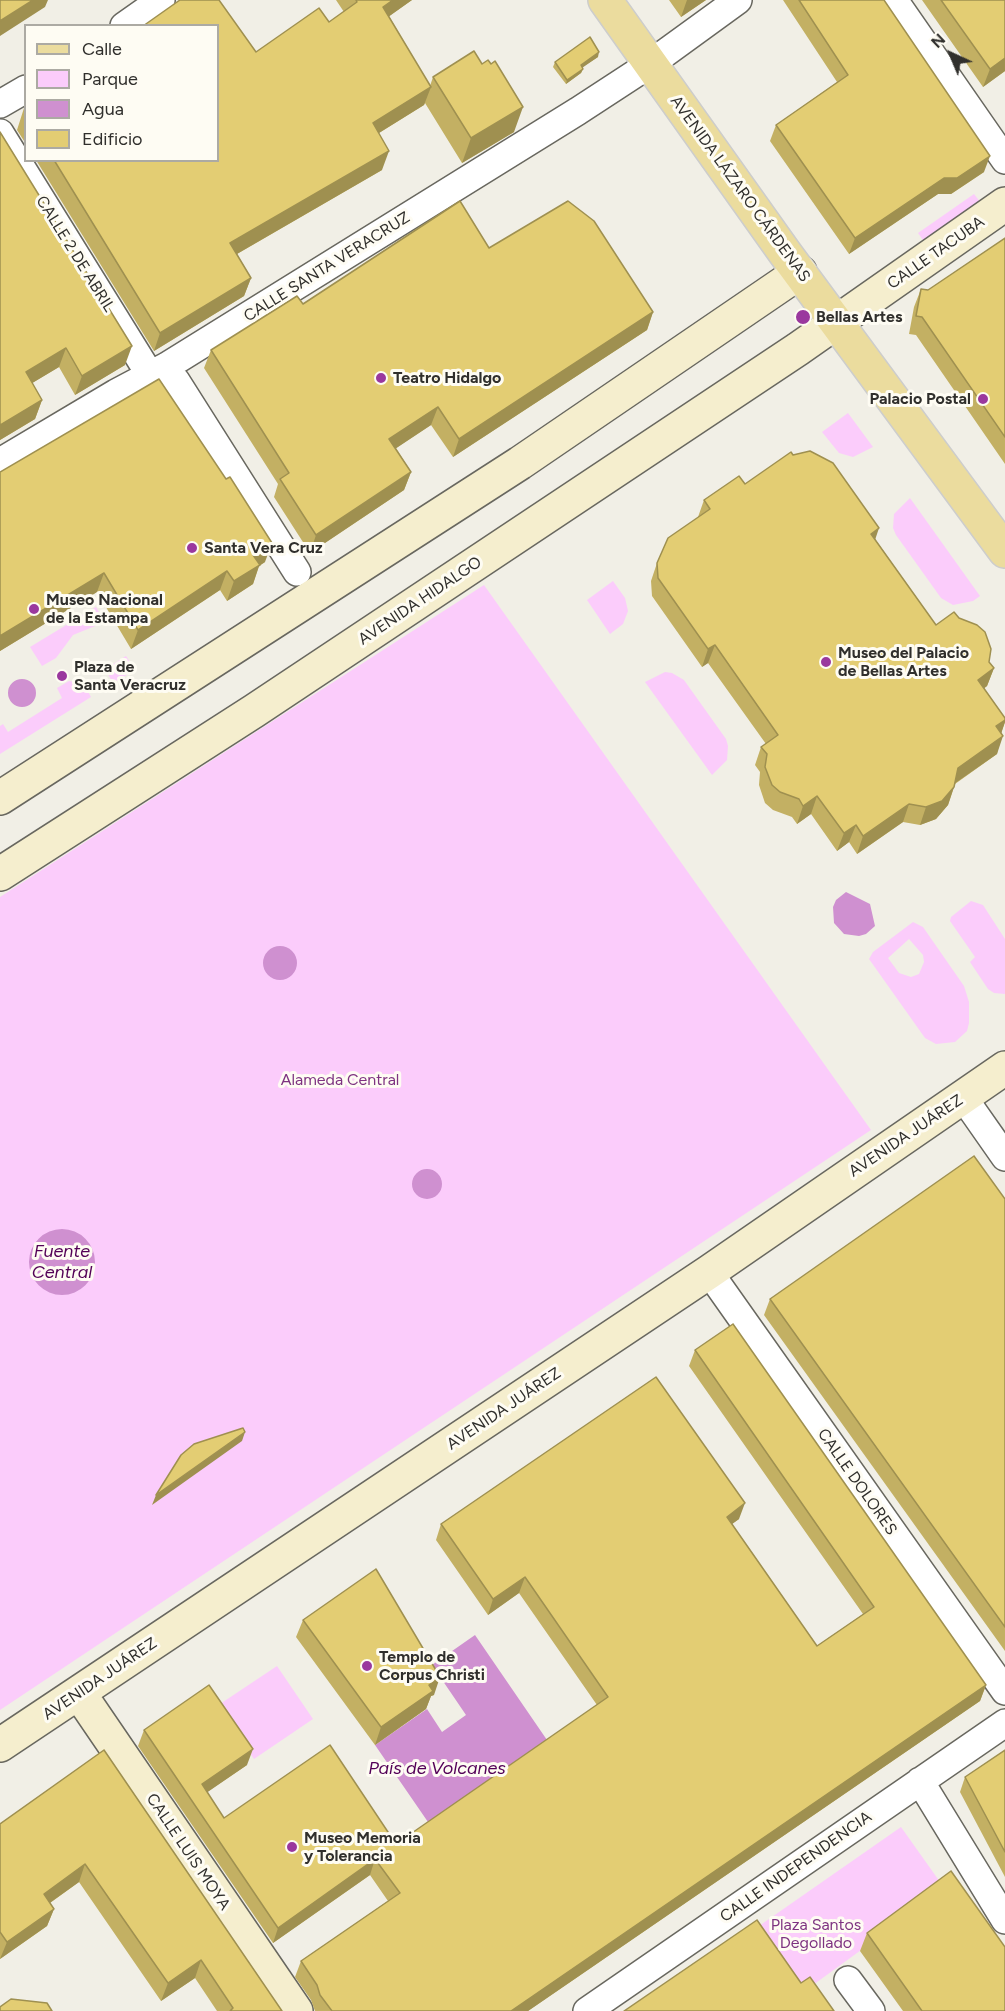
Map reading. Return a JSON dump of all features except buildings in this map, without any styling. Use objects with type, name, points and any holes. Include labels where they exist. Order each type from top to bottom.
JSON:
[{"type":"main road","name":"AVENIDA LÁZARO CÁRDENAS","points":[[605,0],[800,272],[1005,551]]},
{"type":"main road","name":"CALLE TACUBA","points":[[837,322],[1005,204]]},
{"type":"main road","points":[[0,798],[220,659],[520,463],[800,272]]},
{"type":"main road","name":"AVENIDA HIDALGO","points":[[0,874],[254,711],[837,322]]},
{"type":"main road","name":"AVENIDA JUÁREZ","points":[[0,1745],[709,1272],[1005,1068]]},
{"type":"main road","name":"CALLE LUIS MOYA","points":[[79,1693],[296,2011]]},
{"type":"street","points":[[127,24],[161,0]]},
{"type":"street","name":"CALLE SANTA VERACRUZ","points":[[0,462],[163,378],[650,64],[738,0]]},
{"type":"street","points":[[894,0],[1005,160]]},
{"type":"street","points":[[0,104],[24,90]]},
{"type":"street","name":"CALLE 2 DE ABRIL","points":[[0,133],[163,378],[297,572]]},
{"type":"street","points":[[963,1097],[1005,1157]]},
{"type":"street","name":"CALLE DOLORES","points":[[709,1272],[1005,1691]]},
{"type":"street","name":"CALLE INDEPENDENCIA","points":[[587,2011],[1005,1723]]},
{"type":"street","points":[[920,1781],[1005,1920]]},
{"type":"street","points":[[848,1980],[871,2011]]},
{"type":"green space","points":[[974,194],[981,203],[925,243],[918,233]]},
{"type":"green space","points":[[848,413],[873,447],[853,457],[839,453],[822,432]]},
{"type":"green space","points":[[910,498],[980,596],[973,601],[953,605],[941,598],[896,535],[893,528],[894,514]]},
{"type":"green space","points":[[613,581],[625,598],[628,611],[623,624],[610,634],[587,600]]},
{"type":"green space","name":"Alameda Central","points":[[484,585],[871,1130],[0,1710],[0,897]]},
{"type":"green space","points":[[96,607],[105,622],[73,635],[56,658],[42,666],[30,647]]},
{"type":"green space","points":[[126,656],[135,670],[113,683],[105,669]]},
{"type":"green space","points":[[665,672],[684,680],[726,739],[727,760],[712,775],[645,682]]},
{"type":"green space","points":[[69,681],[83,683],[91,697],[0,754],[0,726],[3,724],[8,732],[62,698],[57,688]]},
{"type":"green space","points":[[971,901],[983,905],[1005,939],[1005,994],[994,993],[988,989],[970,962],[975,957],[950,921],[951,917]]},
{"type":"green space","points":[[913,922],[923,927],[964,986],[969,1002],[967,1031],[955,1042],[936,1044],[925,1038],[869,959],[873,952]],"holes":[[[909,939],[923,955],[924,962],[919,974],[911,977],[899,973],[888,958]]]},
{"type":"green space","points":[[277,1666],[313,1719],[254,1759],[217,1706]]},
{"type":"green space","name":"Plaza Santos Degollado","points":[[901,1827],[945,1889],[802,1993],[759,1926]]},
{"type":"water","points":[[22,679],[32,683],[36,693],[32,703],[22,707],[12,703],[8,693],[12,683]]},
{"type":"water","points":[[846,892],[870,904],[875,926],[866,934],[859,936],[844,934],[834,923],[833,907],[836,900]]},
{"type":"water","points":[[280,946],[292,951],[297,963],[292,975],[280,980],[268,975],[263,963],[268,951]]},
{"type":"water","points":[[427,1169],[438,1173],[442,1184],[438,1195],[427,1199],[416,1195],[412,1184],[416,1173]]},
{"type":"water","name":"Fuente Central","points":[[62,1229],[75,1232],[85,1239],[92,1249],[95,1262],[92,1275],[85,1285],[75,1292],[62,1295],[49,1292],[39,1285],[32,1275],[29,1262],[32,1249],[39,1239],[49,1232]]},
{"type":"water","name":"País de Volcanes","points":[[475,1635],[547,1740],[428,1822],[375,1745],[427,1709],[442,1732],[466,1715],[432,1665]]},
{"type":"place","name":"Bellas Artes","points":[[803,317]]},
{"type":"place","name":"Teatro Hidalgo","points":[[381,378]]},
{"type":"place","name":"Palacio Postal","points":[[983,399]]},
{"type":"place","name":"Santa Vera Cruz","points":[[192,548]]},
{"type":"place","name":"Museo Nacional de la Estampa","points":[[34,609]]},
{"type":"place","name":"Museo del Palacio de Bellas Artes","points":[[826,662]]},
{"type":"place","name":"Plaza de Santa Veracruz","points":[[62,676]]},
{"type":"place","name":"Templo de Corpus Christi","points":[[367,1666]]},
{"type":"place","name":"Museo Memoria y Tolerancia","points":[[292,1847]]}]
